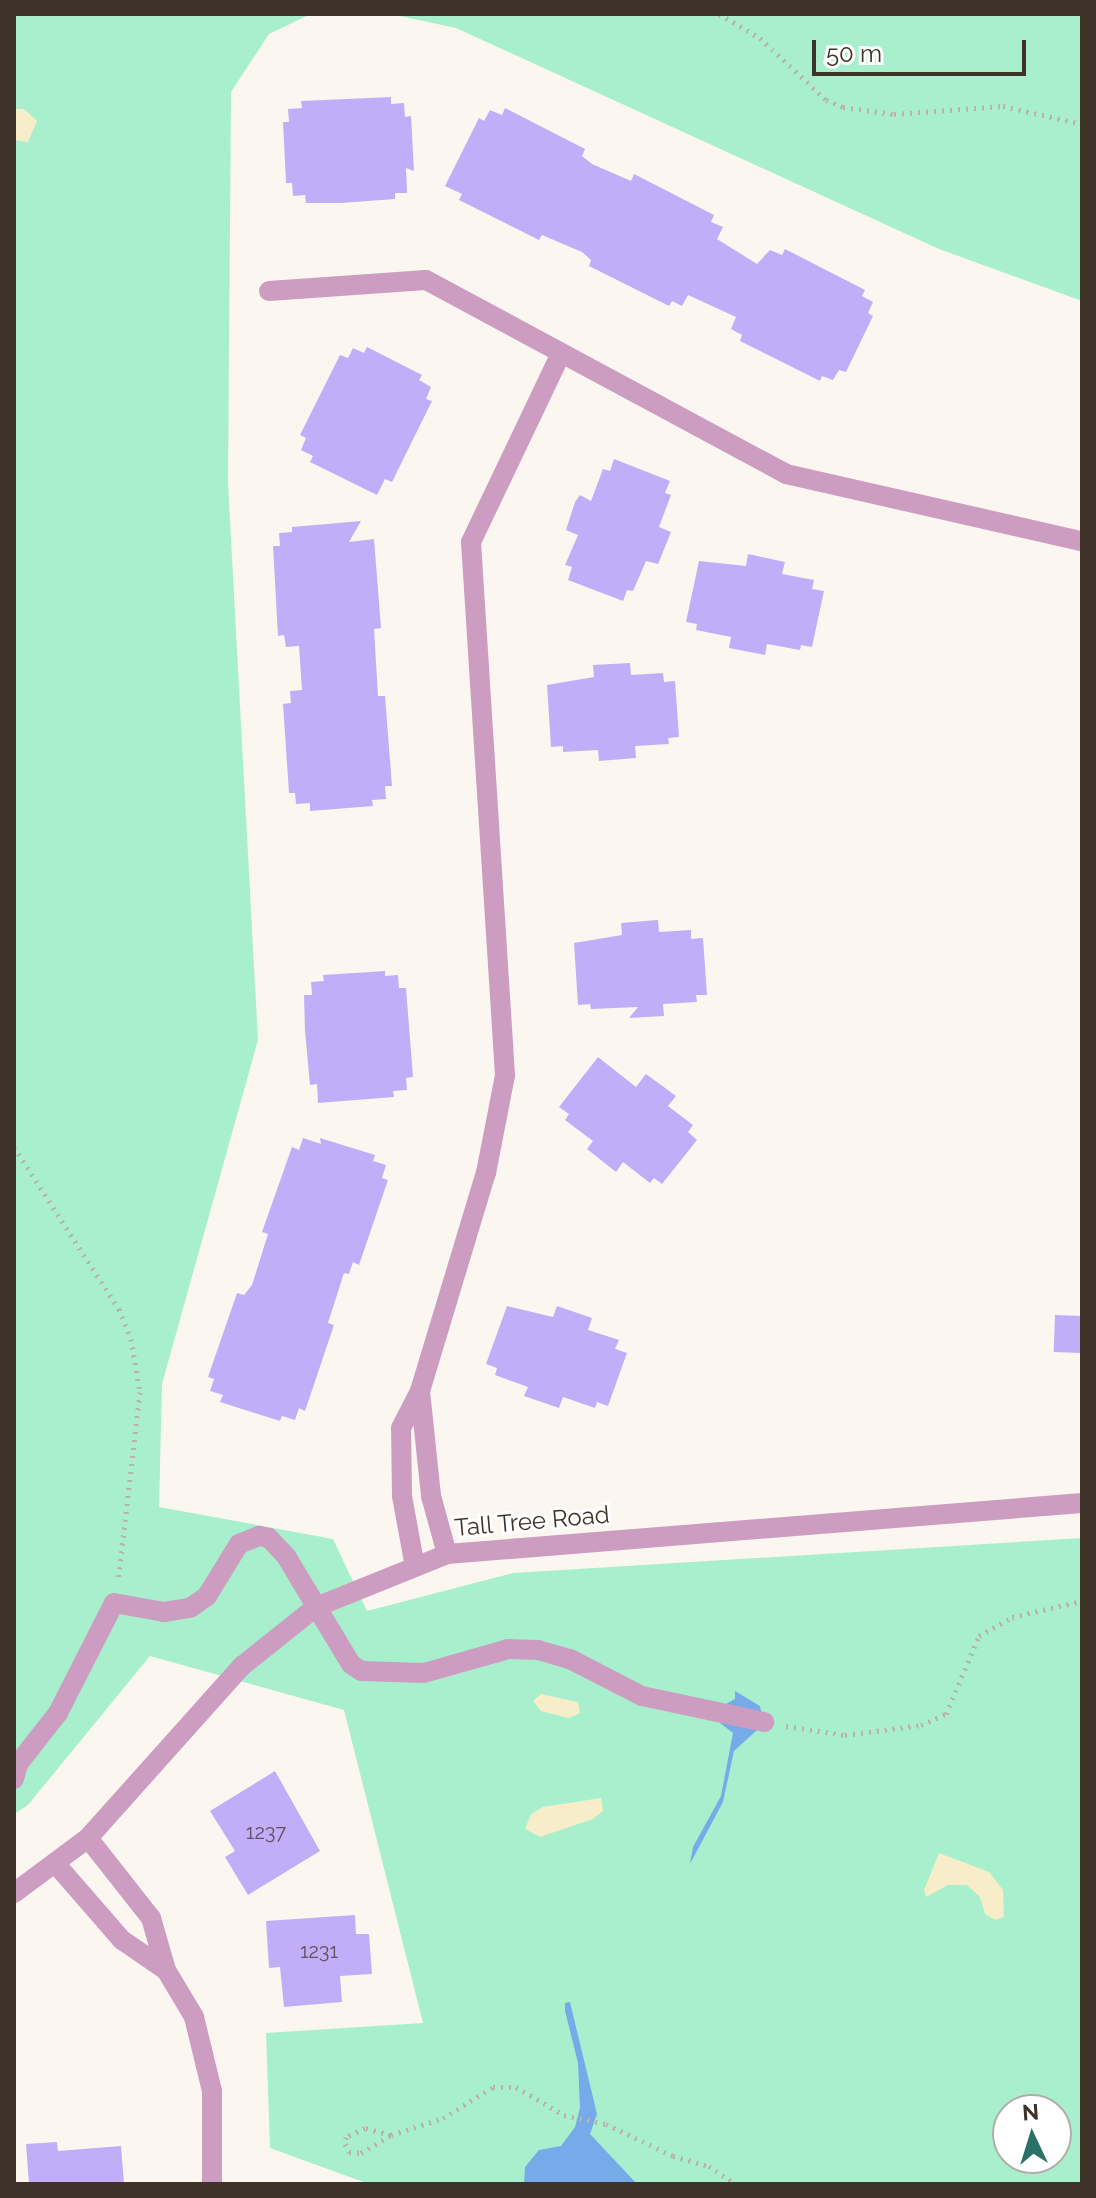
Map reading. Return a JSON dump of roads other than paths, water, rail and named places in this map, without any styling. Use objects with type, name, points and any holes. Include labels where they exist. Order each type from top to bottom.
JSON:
[{"type":"street","points":[[269,291],[426,280],[786,474],[1082,541]]},
{"type":"street","points":[[415,1567],[401,1475],[401,1428],[420,1391],[486,1173],[505,1075],[471,542],[561,353]]},
{"type":"street","points":[[420,1391],[430,1474],[447,1554]]},
{"type":"street","points":[[401,1475],[430,1474]]},
{"type":"street","name":"Tall Tree Road","points":[[14,1893],[88,1838],[242,1666],[316,1607],[447,1554],[1082,1503]]},
{"type":"street","points":[[14,1779],[21,1757],[58,1713],[114,1603],[164,1612],[190,1608],[207,1596],[239,1544],[259,1536],[277,1546],[351,1664],[372,1674],[424,1673],[499,1650],[538,1650],[570,1659],[642,1696],[764,1722]]},
{"type":"street","points":[[88,1838],[151,1918],[166,1970],[194,2017],[207,2067],[215,2135],[212,2184]]},
{"type":"street","points":[[55,1863],[122,1940],[166,1970]]},
{"type":"water","points":[[735,1691],[760,1706],[762,1716],[756,1731],[734,1751],[723,1802],[690,1864],[693,1847],[721,1796],[733,1733],[720,1723],[722,1706],[735,1699]]},
{"type":"water","points":[[570,2002],[597,2114],[590,2134],[637,2184],[524,2184],[525,2167],[539,2150],[561,2146],[575,2127],[580,2108],[578,2063],[565,2011],[565,2003]]}]
